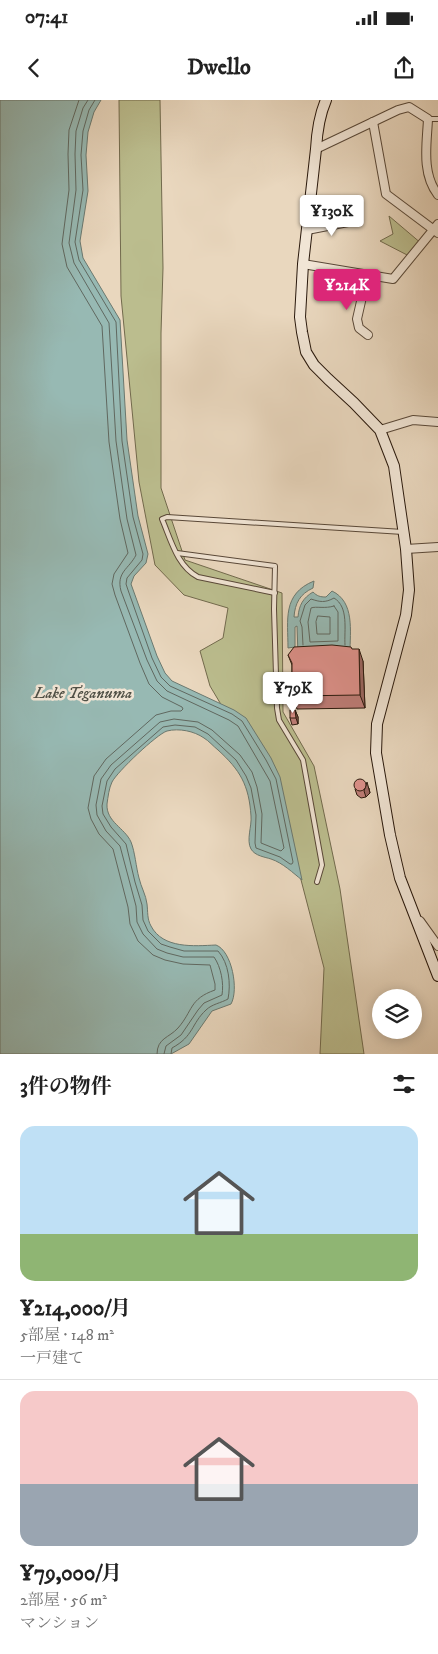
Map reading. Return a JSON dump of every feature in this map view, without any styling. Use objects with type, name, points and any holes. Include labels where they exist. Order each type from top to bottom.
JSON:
[{"type":"street","points":[[326,100],[320,113],[317,130],[303,264],[300,317],[306,352],[314,365],[380,430],[394,466],[406,549],[409,590],[406,614],[380,708],[376,733],[376,753],[390,835],[400,878],[438,976]]},
{"type":"street","points":[[316,149],[410,104],[428,119],[426,165],[438,195]]},
{"type":"street","points":[[303,264],[393,279],[437,229],[386,194],[373,122]]},
{"type":"street","points":[[307,230],[353,221]]},
{"type":"street","points":[[367,275],[357,319],[359,328],[368,335]]},
{"type":"street","points":[[380,430],[413,420],[438,422]]},
{"type":"street","points":[[406,549],[438,547]]},
{"type":"street","points":[[410,905],[438,946]]},
{"type":"lane","points":[[428,119],[438,119]]},
{"type":"lane","points":[[275,593],[198,577],[184,567],[162,519],[167,516],[403,532]]},
{"type":"lane","points":[[176,553],[275,566],[277,708],[279,720],[303,760],[322,865],[317,882]]},
{"type":"green space","points":[[119,100],[160,100],[163,268],[161,488],[185,560],[282,593],[283,712],[314,766],[340,889],[364,1054],[320,1054],[324,968],[282,807],[210,686],[200,651],[223,638],[228,608],[184,595],[155,565],[139,482],[121,296]]},
{"type":"green space","points":[[389,216],[422,244],[411,257],[380,241],[393,234]]},
{"type":"water","name":"Lake Teganuma","points":[[0,100],[101,100],[94,112],[88,132],[86,155],[88,191],[80,241],[83,258],[120,320],[127,440],[138,516],[148,554],[146,563],[134,576],[131,584],[165,673],[172,681],[234,710],[246,718],[271,758],[280,777],[302,880],[280,863],[258,855],[251,849],[249,841],[250,805],[242,779],[226,757],[200,736],[181,730],[167,731],[147,746],[115,777],[109,790],[107,810],[109,816],[131,842],[151,926],[163,939],[171,942],[189,945],[216,945],[226,955],[232,971],[234,990],[231,1004],[212,1011],[189,1044],[171,1054],[0,1054]]},
{"type":"water","points":[[314,581],[313,588],[299,599],[294,617],[298,617],[302,602],[310,594],[313,592],[319,596],[326,597],[332,591],[345,602],[348,610],[350,618],[350,653],[298,655],[297,626],[295,627],[295,647],[288,648],[288,618],[292,601],[296,593]]},
{"type":"building","points":[[332,645],[359,649],[360,695],[292,696],[292,663],[288,655],[294,647]]},
{"type":"building","points":[[290,710],[295,710],[296,718],[290,718]]},
{"type":"building","points":[[362,779],[365,780],[365,790],[358,791],[355,790],[354,783],[355,780]]}]
